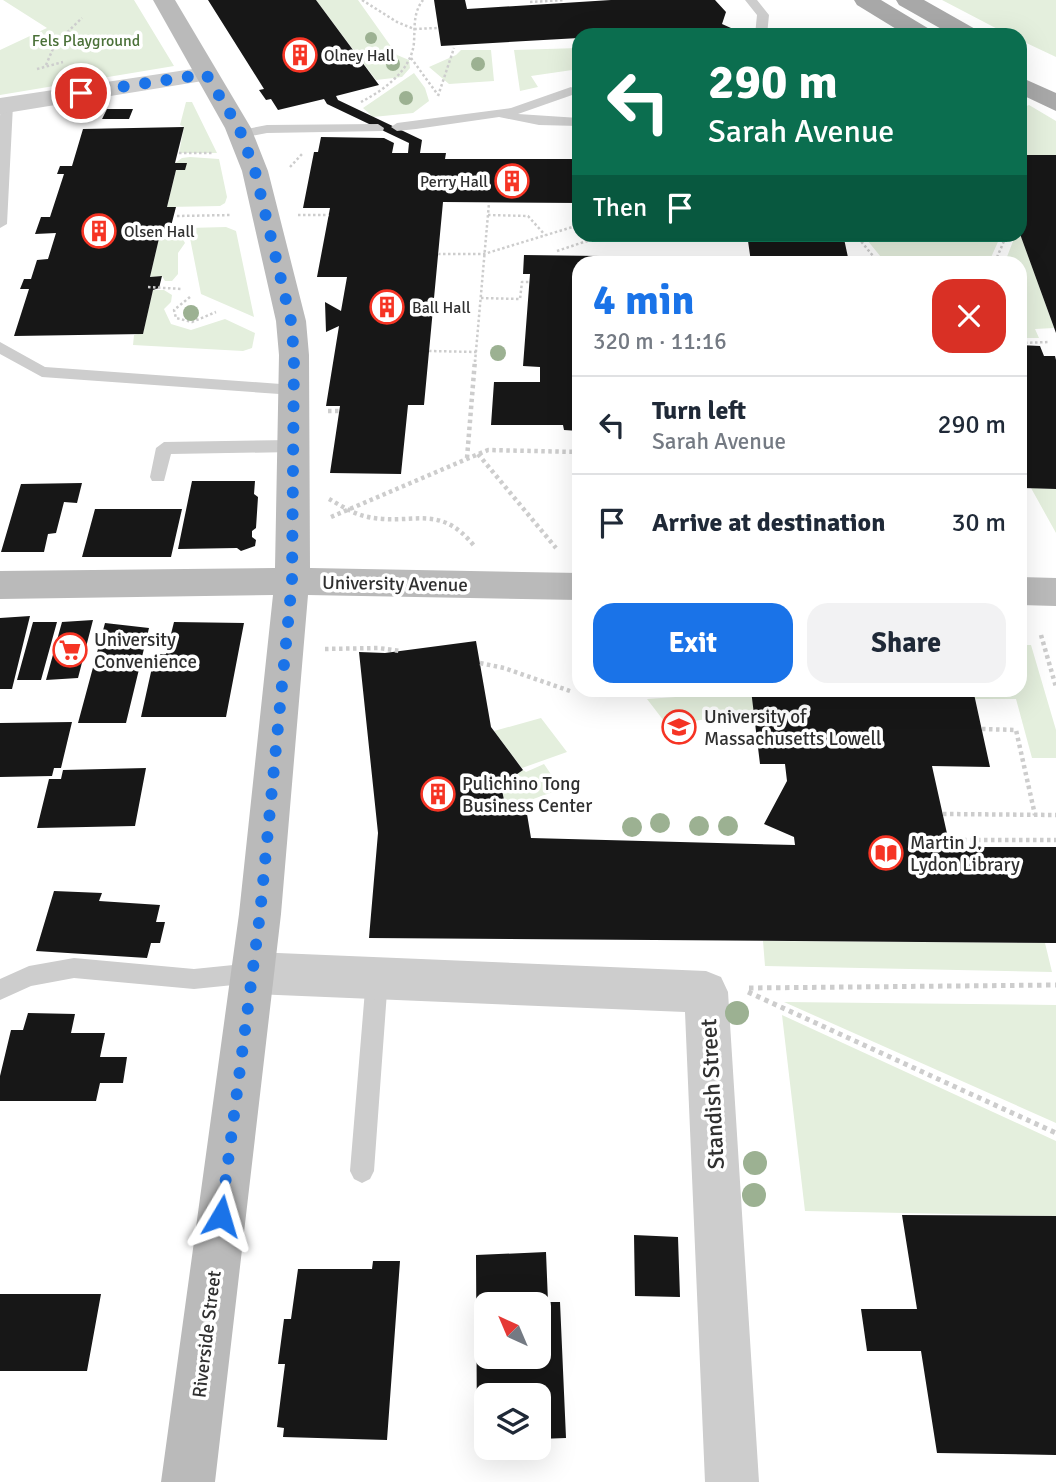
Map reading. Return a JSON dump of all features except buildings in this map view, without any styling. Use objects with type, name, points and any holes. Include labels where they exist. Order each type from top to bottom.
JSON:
[{"type":"main road","name":"Riverside Street","points":[[164,0],[241,134],[255,171],[291,321],[294,390],[292,581],[253,974],[188,1482]]},
{"type":"main road","points":[[865,0],[911,28]]},
{"type":"main road","points":[[907,0],[956,28]]},
{"type":"main road","points":[[1027,66],[1056,80]]},
{"type":"main road","points":[[1027,87],[1056,103]]},
{"type":"main road","name":"University Avenue","points":[[0,585],[292,581],[572,586]]},
{"type":"street","points":[[4,105],[206,74]]},
{"type":"street","name":"Standish Street","points":[[253,974],[706,992],[732,1482]]},
{"type":"lane","points":[[751,0],[763,15],[763,28]]},
{"type":"lane","points":[[397,127],[430,125],[553,101],[572,92]]},
{"type":"lane","points":[[0,224],[4,105]]},
{"type":"lane","points":[[492,113],[539,121],[572,122]]},
{"type":"lane","points":[[241,134],[267,129],[378,128]]},
{"type":"lane","points":[[0,347],[41,372],[294,390]]},
{"type":"lane","points":[[158,477],[164,448],[293,446]]},
{"type":"lane","points":[[0,990],[29,976],[74,968],[194,979],[253,974]]},
{"type":"lane","points":[[362,1171],[377,978]]},
{"type":"path","points":[[362,0],[397,22],[414,29],[438,28]]},
{"type":"path","points":[[359,103],[382,91],[411,58],[416,8],[423,0]]},
{"type":"path","points":[[530,2],[565,0]]},
{"type":"path","points":[[46,65],[54,43],[82,18]]},
{"type":"path","points":[[432,104],[438,95],[454,48]]},
{"type":"path","points":[[411,58],[438,95]]},
{"type":"path","points":[[179,153],[217,153]]},
{"type":"path","points":[[467,458],[489,203]]},
{"type":"path","points":[[177,216],[237,215]]},
{"type":"path","points":[[313,215],[329,215]]},
{"type":"path","points":[[488,215],[528,216],[545,236]]},
{"type":"path","points":[[438,254],[484,254],[572,228]]},
{"type":"path","points":[[557,251],[585,242]]},
{"type":"path","points":[[862,242],[873,256]]},
{"type":"path","points":[[576,251],[577,245]]},
{"type":"path","points":[[481,298],[520,299],[522,282],[530,282]]},
{"type":"path","points":[[148,287],[182,289]]},
{"type":"path","points":[[190,297],[174,310],[180,321],[198,322],[216,312]]},
{"type":"path","points":[[1027,343],[1050,342]]},
{"type":"path","points":[[429,351],[477,352]]},
{"type":"path","points":[[334,411],[340,411]]},
{"type":"path","points":[[330,517],[488,450],[572,452]]},
{"type":"path","points":[[478,454],[556,548]]},
{"type":"path","points":[[328,499],[364,516],[426,517],[456,525],[467,534],[475,547]]},
{"type":"path","points":[[1041,635],[1056,687]]},
{"type":"path","points":[[320,649],[379,648],[401,651]]},
{"type":"path","points":[[480,663],[504,668],[570,691]]},
{"type":"path","points":[[982,729],[1016,730],[1035,815]]},
{"type":"path","points":[[943,814],[1056,815]]},
{"type":"path","points":[[949,840],[1056,841]]},
{"type":"path","points":[[1056,985],[740,988],[1056,1133]]},
{"type":"green space","name":"Fels Playground","points":[[3,0],[134,0],[174,66],[0,95],[0,50],[47,28]]},
{"type":"green space","points":[[316,0],[358,0],[397,55],[409,60],[410,68],[402,77],[376,80]]},
{"type":"green space","points":[[942,0],[1056,0],[1056,57],[1027,43],[1027,28],[996,28]]},
{"type":"green space","points":[[572,48],[572,70],[531,76],[538,87],[520,91],[514,50]]},
{"type":"green space","points":[[461,50],[491,50],[494,81],[449,84],[429,67]]},
{"type":"green space","points":[[414,73],[425,88],[429,101],[413,113],[373,117],[363,108]]},
{"type":"green space","points":[[186,102],[192,102],[217,153],[179,153],[184,127],[180,125]]},
{"type":"green space","points":[[1027,106],[1056,121],[1056,156],[1027,156]]},
{"type":"green space","points":[[190,157],[219,159],[227,197],[225,203],[220,206],[167,207],[176,170],[175,163]]},
{"type":"green space","points":[[226,227],[236,231],[254,317],[201,294],[188,228]]},
{"type":"green space","points":[[161,230],[181,236],[185,243],[178,253],[178,274],[172,281],[165,281],[162,276],[150,277]]},
{"type":"green space","points":[[869,242],[998,242],[992,256],[880,256]]},
{"type":"green space","points":[[1013,242],[1023,242],[1054,328],[1035,329],[1039,338],[1027,338],[1027,256],[1007,256]]},
{"type":"green space","points":[[153,290],[164,290],[172,295],[171,302],[164,309],[171,324],[191,330],[225,319],[255,333],[252,348],[243,351],[133,345],[134,335],[143,333]]},
{"type":"green space","points":[[1031,488],[1056,489],[1056,533]]},
{"type":"green space","points":[[1027,645],[1031,645],[1056,730],[1056,758],[1032,758],[1016,699],[974,697],[1027,697]]},
{"type":"green space","points":[[752,697],[754,712],[667,725],[647,699]]},
{"type":"green space","points":[[541,718],[567,752],[522,768],[494,731]]},
{"type":"green space","points":[[544,764],[561,789],[525,802],[505,805],[501,785],[523,770],[526,772]]},
{"type":"green space","points":[[763,941],[1045,943],[1052,972],[765,966]]},
{"type":"green space","points":[[784,1002],[1056,1005],[1056,1123]]},
{"type":"green space","points":[[782,1015],[1056,1141],[1056,1216],[805,1211]]},
{"type":"place","name":"Olney Hall","points":[[300,55]]},
{"type":"place","name":"Perry Hall","points":[[512,181]]},
{"type":"place","name":"Olsen Hall","points":[[99,231]]},
{"type":"place","name":"Ball Hall","points":[[387,307]]},
{"type":"place","name":"University Convenience","points":[[70,650]]},
{"type":"place","name":"University of Massachusetts Lowell","points":[[679,727]]},
{"type":"place","name":"Pulichino Tong Business Center","points":[[438,794]]},
{"type":"place","name":"Martin J. Lydon Library","points":[[886,853]]},
{"type":"route","points":[[81,93],[206,74],[239,128],[255,171],[291,321],[294,355],[292,581],[260,914],[221,1216]]}]
